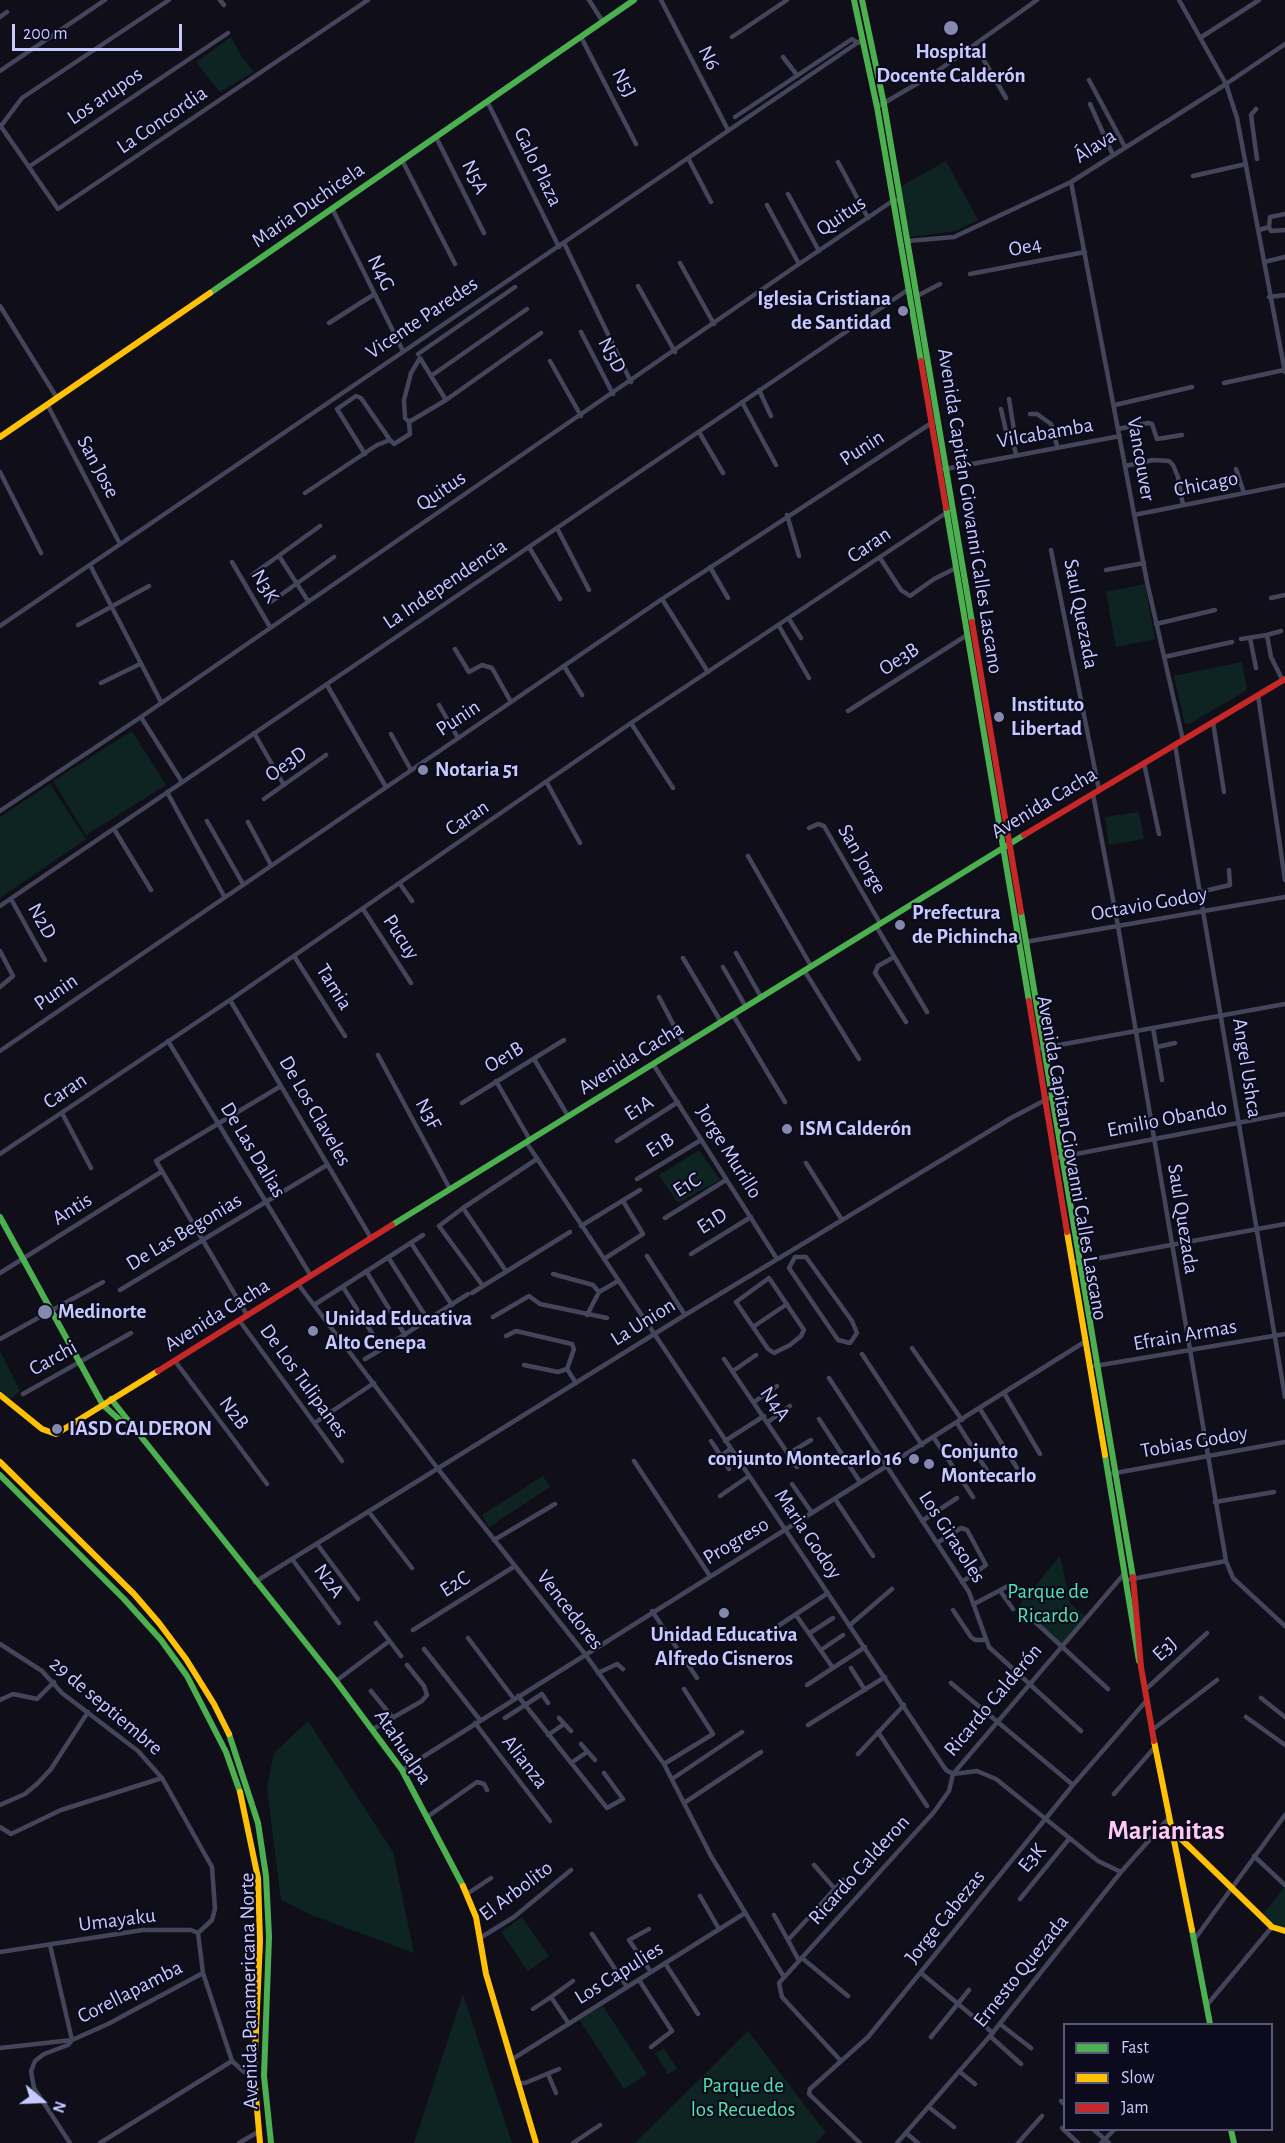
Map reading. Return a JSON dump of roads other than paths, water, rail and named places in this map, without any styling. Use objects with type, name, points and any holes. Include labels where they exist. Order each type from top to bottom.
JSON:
[{"type":"main road","name":"Maria Duchicela","points":[[0,437],[634,0]]},
{"type":"main road","name":"Avenida Capitán Giovanni Calles Lascano","points":[[854,0],[861,41],[880,105]]},
{"type":"main road","name":"Avenida Capitán Giovanni Calles Lascano","points":[[862,0],[897,200],[909,289],[935,421]]},
{"type":"main road","name":"Avenida Capitán Giovanni Calles Lascano","points":[[897,200],[908,241],[935,421],[1006,846]]},
{"type":"main road","name":"Avenida Capitán Giovanni Calles Lascano","points":[[950,510],[956,568],[967,635],[1006,846]]},
{"type":"main road","name":"Avenida Cacha","points":[[0,1395],[42,1429],[54,1435],[878,924],[1284,680]]},
{"type":"main road","name":"Avenida Capitan Giovanni Calles Lascano","points":[[1006,846],[1076,1262],[1087,1341],[1094,1367],[1112,1473]]},
{"type":"main road","points":[[0,1217],[103,1405]]},
{"type":"main road","points":[[1076,1262],[1094,1367]]},
{"type":"main road","name":"Atahualpa","points":[[111,1399],[336,1681],[402,1770],[477,1917],[486,1974],[536,2143]]},
{"type":"main road","name":"Atahualpa","points":[[103,1405],[122,1422],[134,1426]]},
{"type":"main road","name":"Avenida Panamericana Norte","points":[[0,1461],[135,1594],[159,1623],[186,1659],[214,1704],[235,1747],[258,1822],[266,1876],[269,1937],[264,2076],[271,2143]]},
{"type":"main road","points":[[1112,1473],[1130,1580],[1136,1652],[1142,1667],[1168,1818],[1173,1831],[1210,2023]]},
{"type":"main road","name":"Avenida Panamericana Norte","points":[[0,1475],[124,1599],[160,1640],[187,1676],[226,1752],[244,1804],[258,1878],[260,1941],[254,2074],[260,2143]]},
{"type":"main road","points":[[1173,1831],[1272,1927],[1285,1931]]},
{"type":"main road","points":[[1177,1852],[1180,1846],[1187,1845]]},
{"type":"street","points":[[0,71],[105,0]]},
{"type":"street","points":[[0,125],[22,98],[169,0]]},
{"type":"street","name":"La Concordia","points":[[0,125],[58,209],[368,0]]},
{"type":"street","points":[[589,0],[603,22]]},
{"type":"street","points":[[619,0],[624,7]]},
{"type":"street","name":"N6","points":[[661,0],[728,130]]},
{"type":"street","points":[[732,37],[787,0]]},
{"type":"street","points":[[880,105],[975,45],[1036,0]]},
{"type":"street","points":[[1179,0],[1226,84],[1238,123],[1269,297],[1285,371],[1224,383]]},
{"type":"street","points":[[1200,38],[1259,0]]},
{"type":"street","points":[[0,17],[7,12]]},
{"type":"street","name":"Los arupos","points":[[30,166],[228,33]]},
{"type":"street","name":"N5J","points":[[582,37],[636,144]]},
{"type":"street","points":[[735,117],[852,39],[861,41]]},
{"type":"street","name":"Vicente Paredes","points":[[0,626],[861,41]]},
{"type":"street","name":"Álava","points":[[908,241],[954,237],[1071,182],[1285,44]]},
{"type":"street","points":[[975,45],[1006,98]]},
{"type":"street","points":[[783,57],[797,75]]},
{"type":"street","points":[[1089,80],[1125,147]]},
{"type":"street","name":"Galo Plaza","points":[[487,101],[631,382]]},
{"type":"street","points":[[1090,104],[1113,154]]},
{"type":"street","points":[[1256,109],[1252,112],[1251,120],[1257,159]]},
{"type":"street","points":[[1238,123],[1251,120]]},
{"type":"street","points":[[0,136],[5,133]]},
{"type":"street","name":"N5A","points":[[436,137],[484,233]]},
{"type":"street","points":[[688,158],[711,202]]},
{"type":"street","points":[[402,160],[455,264]]},
{"type":"street","points":[[838,162],[868,218]]},
{"type":"street","points":[[1192,176],[1246,164]]},
{"type":"street","name":"Vancouver","points":[[1071,182],[1134,515],[1183,740]]},
{"type":"street","points":[[788,194],[819,251]]},
{"type":"street","name":"Quitus","points":[[0,811],[675,352],[799,264],[897,200]]},
{"type":"street","points":[[767,205],[799,264]]},
{"type":"street","name":"N4G","points":[[332,208],[373,296],[403,351]]},
{"type":"street","points":[[1285,214],[1270,217],[1269,227],[1271,231],[1285,230]]},
{"type":"street","points":[[1258,230],[1269,227]]},
{"type":"street","name":"Oe4","points":[[970,274],[1085,252]]},
{"type":"street","points":[[1264,262],[1285,257]]},
{"type":"street","points":[[680,262],[714,324]]},
{"type":"street","points":[[917,296],[940,285]]},
{"type":"street","points":[[638,286],[675,352]]},
{"type":"street","points":[[410,422],[405,418],[404,400],[411,373],[419,356],[515,287]]},
{"type":"street","name":"La Independencia","points":[[0,906],[909,289]]},
{"type":"street","points":[[1269,297],[1285,295]]},
{"type":"street","points":[[328,323],[373,296]]},
{"type":"street","points":[[0,306],[57,398]]},
{"type":"street","points":[[431,376],[527,309]]},
{"type":"street","name":"N5D","points":[[581,332],[613,394]]},
{"type":"street","points":[[410,422],[446,400],[541,333]]},
{"type":"street","points":[[412,345],[446,400]]},
{"type":"street","points":[[550,361],[581,416]]},
{"type":"street","points":[[1115,405],[1192,387]]},
{"type":"street","points":[[759,390],[771,416]]},
{"type":"street","points":[[364,454],[337,409],[356,396],[362,398],[394,444],[410,434],[410,422]]},
{"type":"street","points":[[1008,399],[1014,430],[1011,434],[1016,454]]},
{"type":"street","points":[[742,402],[776,465]]},
{"type":"street","name":"San Jose","points":[[47,404],[120,544]]},
{"type":"street","points":[[1001,409],[1006,431],[1011,434]]},
{"type":"street","points":[[1030,414],[1037,414],[1051,424],[1057,446]]},
{"type":"street","name":"Punin","points":[[0,1051],[224,896],[788,514],[935,421]]},
{"type":"street","points":[[1118,429],[1148,423],[1152,424],[1157,439],[1182,435]]},
{"type":"street","points":[[699,432],[723,473]]},
{"type":"street","name":"Vilcabamba","points":[[943,469],[1120,436]]},
{"type":"street","points":[[305,493],[377,445],[390,440]]},
{"type":"street","points":[[1125,466],[1153,460],[1169,461],[1178,477],[1183,506]]},
{"type":"street","points":[[1236,469],[1244,493]]},
{"type":"street","points":[[0,472],[41,553]]},
{"type":"street","name":"Chicago","points":[[1134,515],[1285,485]]},
{"type":"street","name":"Caran","points":[[0,1154],[400,884],[631,723],[950,510]]},
{"type":"street","points":[[788,514],[799,556]]},
{"type":"street","points":[[252,575],[320,526]]},
{"type":"street","points":[[557,528],[589,590]]},
{"type":"street","points":[[529,547],[560,599]]},
{"type":"street","name":"Saul Quezada","points":[[1051,550],[1096,792],[1170,1246],[1226,1561],[1233,1578],[1285,1626]]},
{"type":"street","points":[[279,556],[308,601]]},
{"type":"street","points":[[268,604],[334,557]]},
{"type":"street","points":[[880,558],[901,590],[910,596],[940,575],[956,568]]},
{"type":"street","name":"N3K","points":[[232,561],[270,627]]},
{"type":"street","points":[[1106,570],[1144,562]]},
{"type":"street","points":[[90,565],[161,702]]},
{"type":"street","points":[[710,567],[728,598]]},
{"type":"street","points":[[78,625],[112,609],[149,586]]},
{"type":"street","points":[[1271,598],[1285,595]]},
{"type":"street","points":[[662,599],[708,672]]},
{"type":"street","points":[[1156,624],[1215,610]]},
{"type":"street","points":[[789,619],[801,638]]},
{"type":"street","points":[[778,626],[809,678]]},
{"type":"street","points":[[1241,639],[1281,631]]},
{"type":"street","points":[[1267,634],[1271,657],[1284,680]]},
{"type":"street","name":"Oe3B","points":[[848,711],[967,635]]},
{"type":"street","points":[[1250,638],[1256,668]]},
{"type":"street","points":[[1164,657],[1232,642]]},
{"type":"street","points":[[455,649],[469,672],[482,665],[492,668],[511,702]]},
{"type":"street","points":[[101,683],[140,664]]},
{"type":"street","points":[[564,666],[582,695]]},
{"type":"street","points":[[327,685],[386,787]]},
{"type":"street","points":[[1258,695],[1285,880]]},
{"type":"street","points":[[439,705],[458,738]]},
{"type":"street","points":[[141,717],[182,782]]},
{"type":"street","points":[[1213,722],[1224,792]]},
{"type":"street","points":[[631,723],[673,788]]},
{"type":"street","points":[[254,734],[284,785]]},
{"type":"street","points":[[391,734],[411,770]]},
{"type":"street","name":"Angel Ushca","points":[[1175,745],[1285,1397]]},
{"type":"street","name":"Oe3D","points":[[264,799],[326,755]]},
{"type":"street","points":[[1144,764],[1159,834]]},
{"type":"street","points":[[547,783],[580,843]]},
{"type":"street","points":[[167,792],[224,896]]},
{"type":"street","points":[[207,821],[243,884]]},
{"type":"street","points":[[248,822],[272,865]]},
{"type":"street","name":"San Jorge","points":[[809,828],[818,824],[824,826],[878,924]]},
{"type":"street","points":[[114,829],[151,890]]},
{"type":"street","points":[[748,856],[811,966]]},
{"type":"street","points":[[1200,892],[1230,885],[1229,870]]},
{"type":"street","points":[[400,884],[412,901]]},
{"type":"street","name":"Octavio Godoy","points":[[1022,942],[1285,897]]},
{"type":"street","name":"N2D","points":[[11,899],[45,960]]},
{"type":"street","name":"Pucuy","points":[[363,909],[411,983]]},
{"type":"street","points":[[878,924],[894,957],[927,1012]]},
{"type":"street","points":[[0,951],[13,976],[0,987]]},
{"type":"street","points":[[736,953],[761,997]]},
{"type":"street","name":"Tamia","points":[[294,956],[345,1036]]},
{"type":"street","points":[[894,957],[878,966],[875,973],[906,1022]]},
{"type":"street","points":[[682,958],[722,1022]]},
{"type":"street","points":[[723,967],[746,1007]]},
{"type":"street","points":[[804,970],[859,1059]]},
{"type":"street","points":[[659,998],[684,1045]]},
{"type":"street","name":"De Los Claveles","points":[[230,1000],[371,1238]]},
{"type":"street","points":[[1040,1049],[1285,1004]]},
{"type":"street","points":[[733,1015],[785,1102]]},
{"type":"street","points":[[1153,1028],[1162,1080]]},
{"type":"street","name":"Oe1B","points":[[462,1103],[564,1040]]},
{"type":"street","name":"De Las Dalias","points":[[168,1041],[310,1276]]},
{"type":"street","points":[[1157,1047],[1175,1043]]},
{"type":"street","name":"N3F","points":[[378,1055],[450,1189]]},
{"type":"street","points":[[534,1059],[568,1116]]},
{"type":"street","name":"Jorge Murillo","points":[[653,1064],[777,1259]]},
{"type":"street","name":"Maria Godoy","points":[[496,1081],[537,1159],[581,1226],[946,1770],[953,1774]]},
{"type":"street","points":[[218,1124],[281,1086]]},
{"type":"street","name":"La Union","points":[[255,1582],[653,1334],[1048,1097]]},
{"type":"street","name":"E1A","points":[[617,1141],[678,1102]]},
{"type":"street","points":[[63,1113],[91,1168]]},
{"type":"street","name":"Emilio Obando","points":[[1058,1157],[1285,1114]]},
{"type":"street","name":"De Los Tulipanes","points":[[218,1124],[156,1161],[201,1240],[248,1315]]},
{"type":"street","name":"E1B","points":[[637,1179],[701,1140]]},
{"type":"street","points":[[483,1286],[439,1226],[537,1159]]},
{"type":"street","points":[[806,1163],[842,1220]]},
{"type":"street","name":"De Las Begonias","points":[[120,1290],[327,1165]]},
{"type":"street","name":"Antis","points":[[0,1273],[161,1172]]},
{"type":"street","name":"E1C","points":[[665,1218],[726,1180]]},
{"type":"street","points":[[581,1226],[640,1190]]},
{"type":"street","points":[[604,1259],[643,1234],[623,1201]]},
{"type":"street","points":[[463,1208],[506,1271]]},
{"type":"street","name":"E1D","points":[[691,1254],[751,1217]]},
{"type":"street","points":[[1076,1262],[1285,1224]]},
{"type":"street","points":[[365,1359],[570,1232]]},
{"type":"street","points":[[314,1305],[423,1235]]},
{"type":"street","points":[[411,1243],[452,1305]]},
{"type":"street","points":[[792,1250],[795,1257]]},
{"type":"street","points":[[647,1256],[685,1315]]},
{"type":"street","points":[[388,1257],[428,1320]]},
{"type":"street","points":[[795,1257],[806,1257],[852,1321],[857,1333],[850,1343],[838,1340],[789,1268],[795,1257]]},
{"type":"street","points":[[366,1271],[405,1335]]},
{"type":"street","points":[[553,1274],[593,1284],[599,1293]]},
{"type":"street","points":[[748,1277],[754,1287]]},
{"type":"street","points":[[770,1279],[804,1330],[801,1336],[790,1345],[774,1353],[768,1349],[736,1302],[754,1287],[770,1279]]},
{"type":"street","points":[[587,1315],[599,1293],[618,1281]]},
{"type":"street","points":[[0,1339],[52,1313],[103,1282]]},
{"type":"street","name":"Vencedores","points":[[298,1284],[438,1469],[585,1654],[664,1764],[745,1913],[784,1977]]},
{"type":"street","points":[[343,1287],[382,1349]]},
{"type":"street","points":[[493,1317],[529,1296],[540,1304],[607,1318]]},
{"type":"street","points":[[753,1327],[787,1304]]},
{"type":"street","name":"De Los Tulipanes","points":[[239,1320],[342,1461]]},
{"type":"street","points":[[506,1336],[516,1331],[572,1344],[574,1349],[567,1369]]},
{"type":"street","name":"Carchi","points":[[23,1394],[131,1333]]},
{"type":"street","name":"Efrain Armas","points":[[1094,1367],[1285,1334]]},
{"type":"street","name":"Progreso","points":[[402,1770],[652,1611],[1087,1341]]},
{"type":"street","points":[[912,1348],[993,1480]]},
{"type":"street","points":[[861,1354],[922,1445]]},
{"type":"street","points":[[733,1371],[756,1355]]},
{"type":"street","name":"N4A","points":[[724,1359],[797,1467]]},
{"type":"street","name":"N2B","points":[[175,1361],[267,1484]]},
{"type":"street","points":[[524,1365],[558,1372],[567,1369]]},
{"type":"street","points":[[567,1369],[576,1383]]},
{"type":"street","name":"Los Girasoles","points":[[829,1378],[963,1582],[974,1604],[984,1640],[1081,1731]]},
{"type":"street","points":[[316,1422],[374,1383]]},
{"type":"street","points":[[754,1402],[777,1386]]},
{"type":"street","points":[[1004,1393],[1040,1454]]},
{"type":"street","points":[[768,1422],[790,1407]]},
{"type":"street","points":[[980,1409],[1017,1468]]},
{"type":"street","points":[[725,1441],[764,1416]]},
{"type":"street","points":[[819,1419],[860,1482]]},
{"type":"street","points":[[933,1438],[973,1497]]},
{"type":"street","points":[[788,1454],[811,1440]]},
{"type":"street","points":[[711,1441],[729,1469]]},
{"type":"street","name":"Tobias Godoy","points":[[1112,1473],[1285,1442]]},
{"type":"street","points":[[720,1456],[730,1449]]},
{"type":"street","points":[[633,1461],[710,1576]]},
{"type":"street","points":[[720,1496],[749,1476]]},
{"type":"street","points":[[792,1484],[812,1513]]},
{"type":"street","points":[[1215,1502],[1274,1492]]},
{"type":"street","points":[[922,1521],[957,1498]]},
{"type":"street","points":[[835,1499],[873,1556]]},
{"type":"street","points":[[494,1540],[555,1504]]},
{"type":"street","points":[[369,1512],[412,1568]]},
{"type":"street","points":[[937,1544],[961,1528],[967,1530],[986,1564],[963,1582]]},
{"type":"street","points":[[317,1544],[358,1599]]},
{"type":"street","name":"N2A","points":[[292,1559],[339,1623]]},
{"type":"street","points":[[1130,1580],[1226,1561]]},
{"type":"street","name":"E2C","points":[[413,1630],[515,1566]]},
{"type":"street","name":"Ricardo Calderón","points":[[953,1774],[1061,1645],[1128,1570]]},
{"type":"street","points":[[974,1604],[1001,1592],[1010,1585]]},
{"type":"street","points":[[850,1624],[892,1589]]},
{"type":"street","points":[[1001,1592],[1013,1609]]},
{"type":"street","points":[[772,1630],[828,1593]]},
{"type":"street","points":[[1021,1609],[1108,1689]]},
{"type":"street","points":[[953,1610],[971,1637],[975,1640],[984,1640]]},
{"type":"street","points":[[652,1611],[697,1678]]},
{"type":"street","points":[[796,1615],[833,1668]]},
{"type":"street","points":[[810,1633],[833,1618]]},
{"type":"street","points":[[376,1623],[388,1642],[401,1656]]},
{"type":"street","name":"E3J","points":[[1145,1690],[1207,1633]]},
{"type":"street","points":[[821,1650],[843,1635]]},
{"type":"street","points":[[468,1638],[607,1808],[622,1799],[604,1773]]},
{"type":"street","points":[[336,1681],[388,1642]]},
{"type":"street","name":"29 de septiembre","points":[[0,1644],[54,1682],[62,1693],[138,1751],[162,1778],[212,1868],[216,1908],[212,1920],[198,1933]]},
{"type":"street","points":[[807,1685],[865,1647]]},
{"type":"street","name":"Alianza","points":[[423,1649],[550,1821]]},
{"type":"street","points":[[598,1673],[617,1664],[623,1669]]},
{"type":"street","points":[[373,1729],[422,1701],[427,1695],[424,1686],[407,1665]]},
{"type":"street","points":[[851,1668],[865,1690]]},
{"type":"street","points":[[808,1725],[885,1677]]},
{"type":"street","points":[[1152,1730],[1217,1680]]},
{"type":"street","points":[[0,1700],[13,1694],[37,1699],[54,1682]]},
{"type":"street","points":[[951,1683],[1073,1785]]},
{"type":"street","points":[[664,1764],[713,1734],[684,1689]]},
{"type":"street","points":[[371,1690],[393,1718]]},
{"type":"street","points":[[505,1718],[543,1695],[548,1703]]},
{"type":"street","points":[[1261,1698],[1285,1718]]},
{"type":"street","name":"Jorge Cabezas","points":[[860,2143],[809,2094],[810,2089],[868,2037],[1044,1820],[1147,1699]]},
{"type":"street","points":[[858,1754],[904,1705]]},
{"type":"street","points":[[0,1804],[25,1794],[51,1769],[88,1712]]},
{"type":"street","points":[[1246,1717],[1285,1745]]},
{"type":"street","points":[[559,1718],[571,1731]]},
{"type":"street","points":[[549,1735],[564,1724]]},
{"type":"street","points":[[672,1779],[742,1732]]},
{"type":"street","points":[[878,1732],[927,1806]]},
{"type":"street","points":[[581,1744],[595,1760]]},
{"type":"street","points":[[1114,1794],[1155,1747]]},
{"type":"street","points":[[571,1763],[587,1752]]},
{"type":"street","points":[[684,1803],[761,1752]]},
{"type":"street","points":[[953,1774],[986,1773],[1098,1861],[1121,1872]]},
{"type":"street","name":"Ricardo Calderon","points":[[841,2061],[782,1997],[779,1983],[934,1812],[949,1791],[953,1774]]},
{"type":"street","points":[[0,1827],[11,1834],[61,1810],[162,1778]]},
{"type":"street","points":[[427,1817],[477,1782],[484,1784],[487,1790]]},
{"type":"street","points":[[1194,1940],[1231,1886],[1285,1815]]},
{"type":"street","name":"Ernesto Quezada","points":[[897,2143],[992,2035],[1121,1872],[1168,1818]]},
{"type":"street","name":"E3K","points":[[1020,1899],[1069,1839]]},
{"type":"street","points":[[1254,1856],[1285,1885]]},
{"type":"street","points":[[814,1865],[835,1889]]},
{"type":"street","name":"El Arbolito","points":[[480,1938],[514,1917],[571,1870]]},
{"type":"street","points":[[467,1894],[491,1878]]},
{"type":"street","points":[[788,1940],[843,1880]]},
{"type":"street","points":[[700,1896],[719,1929]]},
{"type":"street","name":"Los Capulies","points":[[511,2060],[745,1913]]},
{"type":"street","points":[[774,1915],[801,1960],[848,1996]]},
{"type":"street","points":[[1206,2005],[1272,1927]]},
{"type":"street","points":[[649,1929],[629,1940],[651,1972]]},
{"type":"street","name":"Umayaku","points":[[0,1952],[143,1930],[191,1930],[198,1933]]},
{"type":"street","points":[[198,1933],[202,1973],[232,2061],[244,2072],[254,2074]]},
{"type":"street","points":[[592,1934],[627,1987]]},
{"type":"street","points":[[50,1945],[72,2040]]},
{"type":"street","points":[[665,1963],[698,2014]]},
{"type":"street","name":"Corellapamba","points":[[72,2040],[108,2024],[202,1973]]},
{"type":"street","points":[[921,1973],[992,2035],[1021,2064]]},
{"type":"street","points":[[639,1980],[672,2031],[651,2047]]},
{"type":"street","points":[[533,2009],[573,1981]]},
{"type":"street","points":[[931,2037],[969,1989]]},
{"type":"street","points":[[551,1997],[569,2024]]},
{"type":"street","points":[[1000,2024],[1030,2048]]},
{"type":"street","points":[[0,2048],[72,2040]]},
{"type":"street","points":[[70,2143],[34,2088],[31,2071],[35,2061],[44,2054],[68,2045],[72,2040]]},
{"type":"street","points":[[100,2143],[232,2061]]},
{"type":"street","points":[[517,2083],[525,2083],[559,2069]]},
{"type":"street","points":[[960,2072],[975,2084]]},
{"type":"street","points":[[548,2074],[556,2093]]},
{"type":"street","points":[[930,2108],[954,2127]]},
{"type":"street","points":[[1018,2143],[1042,2116]]},
{"type":"street","points":[[573,2143],[600,2125]]},
{"type":"street","points":[[1065,2131],[1078,2143]]},
{"type":"street","points":[[239,2143],[258,2132]]},
{"type":"street","points":[[906,2133],[918,2143]]},
{"type":"place","name":"Hospital Docente Calderón","points":[[951,28]]},
{"type":"place","name":"Iglesia Cristiana de Santidad","points":[[903,311]]},
{"type":"place","name":"Instituto Libertad","points":[[999,717]]},
{"type":"place","name":"Notaria 51","points":[[423,770]]},
{"type":"place","name":"Prefectura de Pichincha","points":[[900,925]]},
{"type":"place","name":"ISM Calderón","points":[[787,1129]]},
{"type":"place","name":"Medinorte","points":[[45,1312]]},
{"type":"place","name":"Unidad Educativa Alto Cenepa","points":[[313,1331]]},
{"type":"place","name":"IASD CALDERON","points":[[57,1429]]},
{"type":"place","name":"conjunto Montecarlo 16","points":[[914,1459]]},
{"type":"place","name":"Conjunto Montecarlo","points":[[929,1464]]},
{"type":"place","name":"Unidad Educativa Alfredo Cisneros","points":[[724,1613]]},
{"type":"district","name":"Marianitas","points":[[1166,1831]]},
{"type":"park label","name":"Parque de Ricardo","points":[[1048,1604]]},
{"type":"park label","name":"Parque de los Recuedos","points":[[743,2098]]}]
